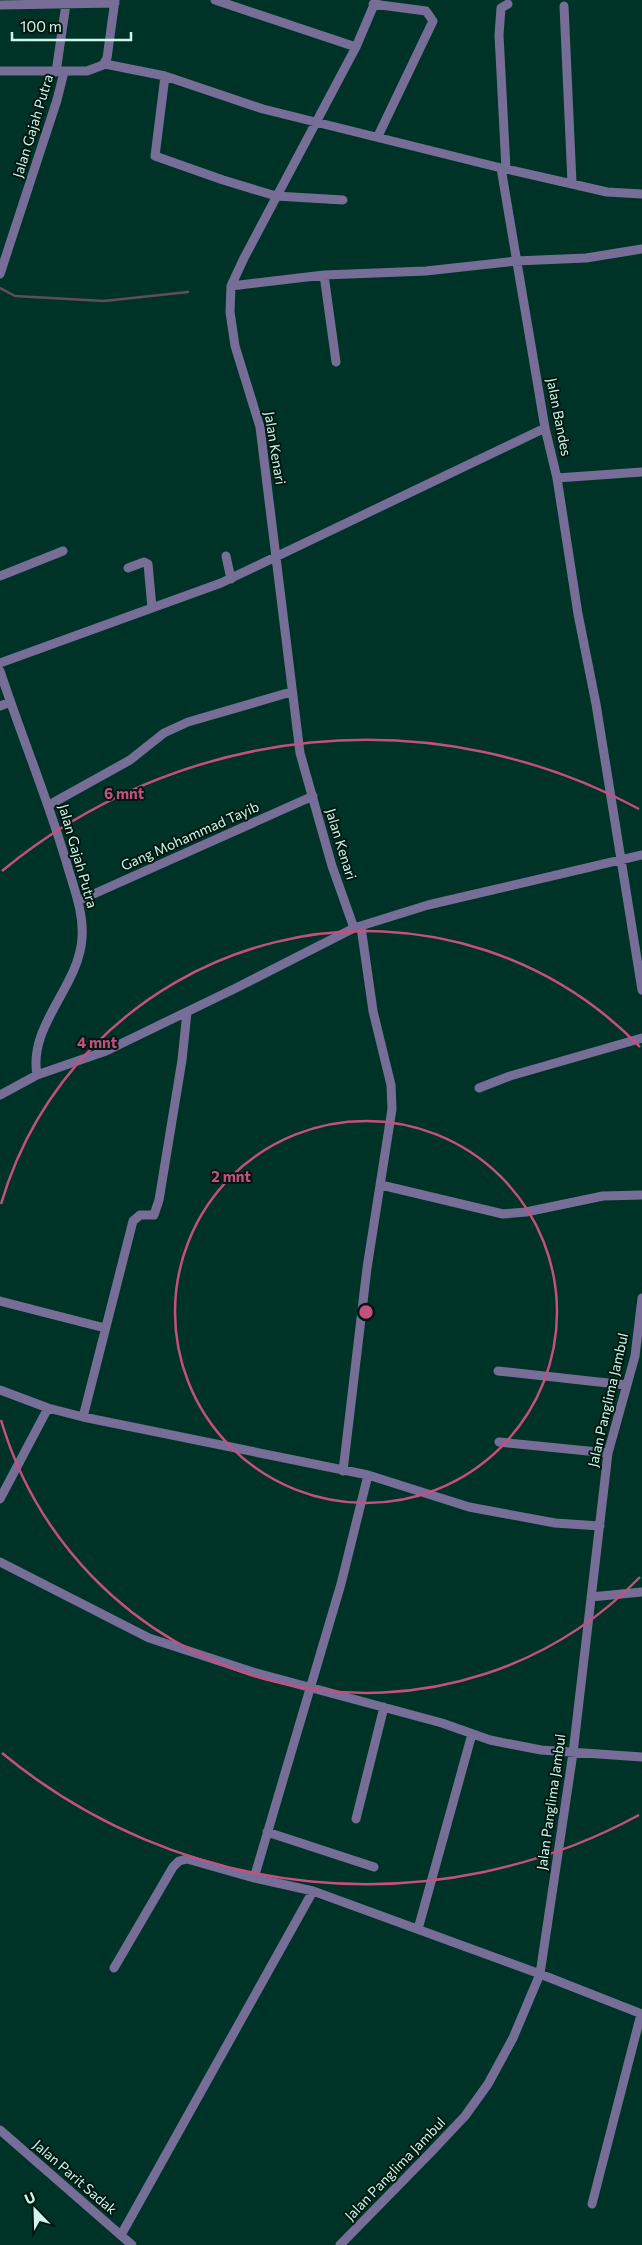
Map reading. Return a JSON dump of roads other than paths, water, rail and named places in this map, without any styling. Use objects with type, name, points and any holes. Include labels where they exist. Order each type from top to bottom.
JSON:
[{"type":"street","points":[[215,0],[356,46]]},
{"type":"street","points":[[0,5],[115,2],[105,64]]},
{"type":"street","points":[[374,2],[426,11],[433,20],[378,136]]},
{"type":"street","name":"Jalan Kenari","points":[[343,1471],[367,1268],[391,1120],[391,1085],[373,1011],[357,927],[332,866],[300,754],[260,426],[235,346],[230,312],[231,286],[276,196],[356,46],[374,2]]},
{"type":"street","name":"Jalan Gajah Putra","points":[[0,274],[57,100],[66,4]]},
{"type":"street","name":"Jalan Bandes","points":[[508,4],[501,8],[499,35],[504,169],[516,261],[546,428],[557,478],[621,860]]},
{"type":"street","points":[[564,6],[572,183]]},
{"type":"street","points":[[0,72],[95,70],[105,64],[165,76],[263,109],[378,136],[538,178],[572,183],[607,192],[642,194]]},
{"type":"street","points":[[165,76],[155,156],[276,196],[343,200]]},
{"type":"street","points":[[231,286],[324,275],[426,271],[516,261],[586,258],[642,249]]},
{"type":"street","points":[[324,275],[336,362]]},
{"type":"street","points":[[0,663],[230,579],[276,559],[546,428]]},
{"type":"street","points":[[557,478],[642,472]]},
{"type":"street","points":[[0,576],[63,551]]},
{"type":"street","points":[[226,556],[230,579]]},
{"type":"street","points":[[128,568],[144,562],[148,564],[152,608]]},
{"type":"street","name":"Jalan Gajah Putra","points":[[0,671],[49,804],[78,901],[82,922],[81,948],[69,978],[38,1041],[34,1061],[37,1076]]},
{"type":"street","points":[[49,804],[130,760],[164,734],[188,722],[291,692]]},
{"type":"street","points":[[0,706],[10,702]]},
{"type":"street","name":"Gang Mohammad Tayib","points":[[78,901],[313,796]]},
{"type":"street","points":[[0,1095],[37,1076],[99,1054],[357,927],[428,905],[642,855]]},
{"type":"street","points":[[621,860],[642,990]]},
{"type":"street","points":[[83,1416],[133,1221],[137,1216],[154,1215],[157,1206],[182,1060],[187,1012]]},
{"type":"street","points":[[479,1088],[510,1076],[642,1038]]},
{"type":"street","points":[[381,1185],[503,1214],[526,1212],[604,1196],[642,1195]]},
{"type":"street","name":"Jalan Panglima Jambul","points":[[340,2245],[431,2152],[464,2116],[488,2084],[513,2038],[540,1974],[573,1753],[608,1453],[626,1385],[638,1355],[642,1298]]},
{"type":"street","points":[[0,1301],[105,1328]]},
{"type":"street","points":[[498,1371],[626,1385]]},
{"type":"street","points":[[0,1390],[48,1408],[368,1475],[470,1507],[555,1522],[600,1526]]},
{"type":"street","points":[[0,1499],[48,1408]]},
{"type":"street","points":[[499,1442],[608,1453]]},
{"type":"street","points":[[254,1878],[341,1584],[368,1475]]},
{"type":"street","points":[[0,1562],[149,1638],[253,1672],[312,1686],[442,1723],[472,1734],[526,1748],[642,1757]]},
{"type":"street","points":[[591,1596],[642,1592]]},
{"type":"street","points":[[356,1819],[384,1707]]},
{"type":"street","points":[[418,1929],[472,1734]]},
{"type":"street","points":[[267,1832],[374,1867]]},
{"type":"street","points":[[114,1968],[173,1867],[179,1861],[187,1859],[254,1878],[313,1891],[540,1974],[642,2014],[592,2204]]},
{"type":"street","points":[[121,2235],[313,1891]]},
{"type":"street","name":"Jalan Parit Sadak","points":[[0,2130],[132,2245]]},
{"type":"waterway","points":[[0,288],[15,296],[104,301],[188,292]]}]
